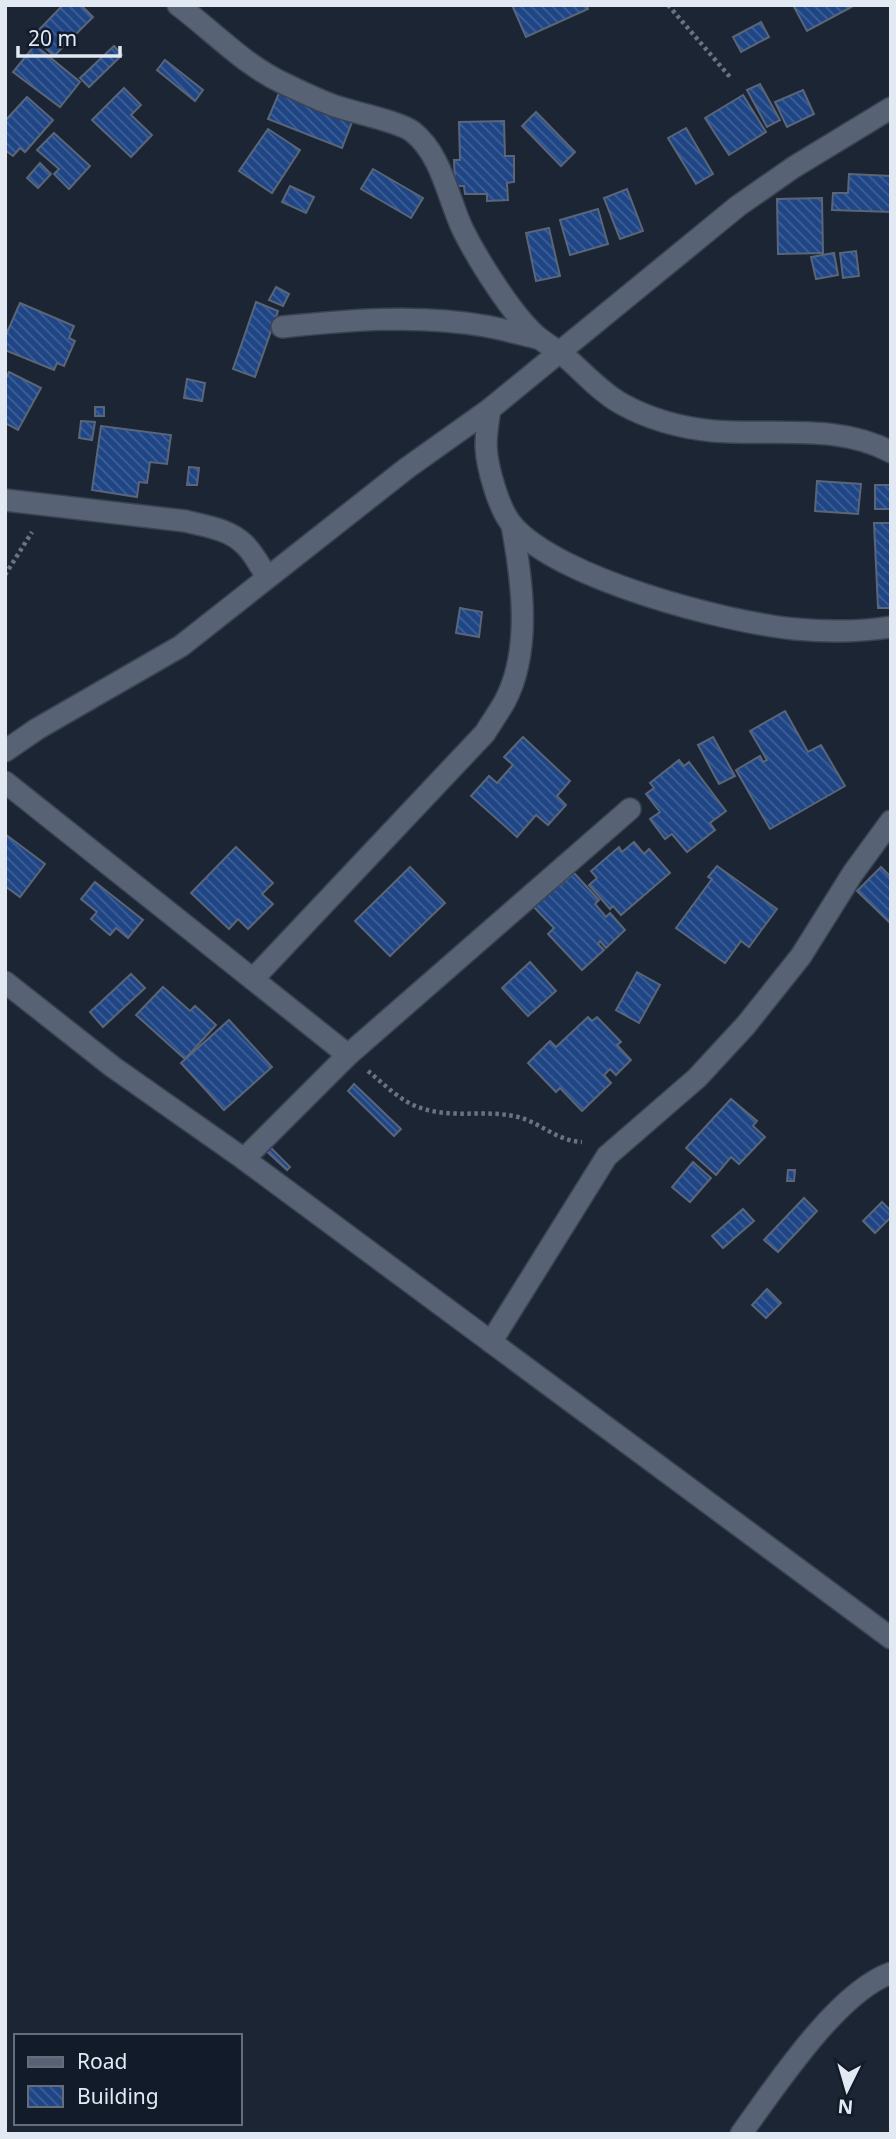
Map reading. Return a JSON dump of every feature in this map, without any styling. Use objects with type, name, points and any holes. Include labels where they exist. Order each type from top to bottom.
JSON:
[{"type":"street","points":[[178,5],[253,67],[281,82],[335,106],[412,130],[423,143],[445,182],[458,219],[510,307],[539,339],[560,352],[621,403],[675,424],[713,431],[798,432],[844,437],[891,452]]},
{"type":"street","points":[[5,751],[37,729],[181,646],[407,468],[489,409],[738,206],[794,167],[891,108]]},
{"type":"street","points":[[282,327],[346,320],[442,322],[484,326],[539,339]]},
{"type":"street","points":[[253,979],[485,733],[506,699],[519,658],[521,571],[512,525],[496,493],[486,447],[489,409]]},
{"type":"street","points":[[5,500],[185,521],[226,532],[244,544],[267,577]]},
{"type":"street","points":[[512,525],[539,550],[586,572],[659,599],[793,629],[837,632],[891,627]]},
{"type":"street","points":[[5,782],[348,1055]]},
{"type":"street","points":[[244,1159],[348,1055],[630,809]]},
{"type":"street","points":[[491,1342],[607,1156],[682,1093],[746,1025],[801,956],[859,863],[891,821]]},
{"type":"street","points":[[5,982],[113,1067],[244,1159],[891,1638]]},
{"type":"street","points":[[741,2134],[828,2021],[860,1989],[878,1977],[891,1973]]},
{"type":"path","points":[[668,5],[730,77]]},
{"type":"path","points":[[5,575],[35,524],[41,505]]},
{"type":"path","points":[[348,1055],[404,1100],[420,1108],[437,1112],[517,1117],[537,1124],[568,1141],[586,1142]]},
{"type":"building","points":[[63,5],[81,5],[93,17],[54,56],[33,36]]},
{"type":"building","points":[[512,5],[587,5],[588,9],[526,37]]},
{"type":"building","points":[[793,5],[855,5],[807,31]]},
{"type":"building","points":[[761,22],[769,37],[741,52],[733,37]]},
{"type":"building","points":[[35,45],[80,82],[60,107],[13,72]]},
{"type":"building","points":[[114,46],[122,55],[89,87],[80,78]]},
{"type":"building","points":[[165,60],[203,90],[195,101],[157,70]]},
{"type":"building","points":[[760,84],[780,120],[767,127],[747,90]]},
{"type":"building","points":[[124,88],[141,105],[131,115],[152,135],[131,157],[92,120]]},
{"type":"building","points":[[803,90],[814,114],[787,127],[775,102]]},
{"type":"building","points":[[279,93],[352,122],[342,148],[268,119]]},
{"type":"building","points":[[743,95],[766,132],[729,155],[705,118]]},
{"type":"building","points":[[27,97],[53,120],[25,152],[20,148],[13,156],[5,150],[5,121]]},
{"type":"building","points":[[536,112],[575,152],[561,166],[522,126]]},
{"type":"building","points":[[504,121],[505,156],[514,156],[514,182],[507,183],[508,200],[487,201],[487,194],[465,194],[464,186],[455,186],[454,160],[460,160],[459,122]]},
{"type":"building","points":[[686,128],[713,174],[696,184],[668,138]]},
{"type":"building","points":[[268,129],[300,150],[272,193],[239,171]]},
{"type":"building","points":[[54,133],[90,166],[69,189],[54,174],[59,169],[37,150]]},
{"type":"building","points":[[40,163],[51,174],[38,188],[27,178]]},
{"type":"building","points":[[373,169],[423,198],[411,218],[361,189]]},
{"type":"building","points":[[849,174],[891,176],[891,212],[832,210],[833,193],[848,193]]},
{"type":"building","points":[[290,186],[314,197],[306,213],[282,202]]},
{"type":"building","points":[[627,189],[643,231],[620,239],[604,198]]},
{"type":"building","points":[[822,198],[823,253],[778,254],[777,199]]},
{"type":"building","points":[[598,209],[608,244],[570,255],[560,220]]},
{"type":"building","points":[[549,228],[560,276],[536,281],[526,233]]},
{"type":"building","points":[[856,251],[859,276],[843,278],[840,253]]},
{"type":"building","points":[[834,253],[838,275],[816,279],[811,257]]},
{"type":"building","points":[[276,287],[289,294],[283,306],[269,300]]},
{"type":"building","points":[[256,302],[278,311],[255,377],[233,369]]},
{"type":"building","points":[[20,303],[74,326],[69,338],[75,341],[64,366],[57,363],[54,370],[5,350],[5,337]]},
{"type":"building","points":[[9,372],[41,388],[18,430],[5,423],[5,380]]},
{"type":"building","points":[[187,379],[205,383],[202,401],[184,398]]},
{"type":"building","points":[[95,407],[104,407],[104,416],[95,416]]},
{"type":"building","points":[[81,421],[95,422],[92,440],[79,438]]},
{"type":"building","points":[[101,426],[171,435],[167,464],[150,462],[147,483],[139,482],[137,497],[92,490]]},
{"type":"building","points":[[189,467],[199,468],[197,485],[187,485]]},
{"type":"building","points":[[817,481],[861,484],[858,514],[815,511]]},
{"type":"building","points":[[875,485],[891,485],[891,509],[875,509]]},
{"type":"building","points":[[874,523],[891,523],[891,608],[878,608]]},
{"type":"building","points":[[460,608],[482,612],[479,637],[456,633]]},
{"type":"building","points":[[785,711],[808,752],[821,745],[845,786],[770,829],[736,770],[760,756],[763,762],[767,760],[750,731]]},
{"type":"building","points":[[523,737],[570,781],[557,796],[566,805],[548,825],[536,815],[517,837],[471,796],[489,776],[497,783],[513,765],[504,757]]},
{"type":"building","points":[[713,737],[735,776],[719,784],[698,745]]},
{"type":"building","points":[[679,760],[684,766],[689,762],[726,811],[710,823],[715,830],[687,852],[672,834],[665,839],[650,819],[660,812],[646,794],[654,788],[650,783]]},
{"type":"building","points":[[5,834],[45,864],[20,897],[5,886]]},
{"type":"building","points":[[634,842],[644,854],[649,849],[670,873],[621,915],[613,906],[610,909],[589,885],[597,878],[591,871],[619,847],[622,852]]},
{"type":"building","points":[[236,847],[273,883],[262,894],[273,904],[248,929],[238,919],[229,929],[191,893]]},
{"type":"building","points":[[717,866],[777,909],[749,947],[741,941],[725,963],[676,928],[712,879],[708,877]]},
{"type":"building","points":[[410,867],[445,903],[390,956],[355,921]]},
{"type":"building","points":[[881,867],[891,877],[890,923],[857,891]]},
{"type":"building","points":[[574,873],[599,900],[595,904],[606,917],[610,913],[625,930],[606,948],[600,941],[598,944],[604,950],[582,970],[548,934],[554,928],[531,904],[556,881],[559,886]]},
{"type":"building","points":[[95,882],[143,920],[128,938],[116,928],[110,935],[91,919],[97,912],[81,899]]},
{"type":"building","points":[[530,962],[556,991],[528,1016],[502,988]]},
{"type":"building","points":[[637,972],[660,985],[639,1023],[616,1010]]},
{"type":"building","points":[[131,974],[145,988],[103,1027],[90,1012]]},
{"type":"building","points":[[163,987],[190,1011],[195,1006],[216,1025],[185,1059],[136,1015]]},
{"type":"building","points":[[588,1017],[592,1021],[597,1017],[621,1042],[617,1045],[631,1060],[616,1075],[610,1069],[604,1075],[611,1083],[582,1111],[560,1088],[556,1092],[528,1063],[550,1041],[556,1047]]},
{"type":"building","points":[[229,1020],[272,1067],[224,1110],[181,1063]]},
{"type":"building","points":[[354,1084],[401,1129],[394,1136],[348,1091]]},
{"type":"building","points":[[731,1099],[757,1121],[753,1126],[765,1137],[739,1164],[731,1157],[716,1175],[686,1148]]},
{"type":"building","points":[[267,1144],[290,1167],[287,1170],[263,1148]]},
{"type":"building","points":[[693,1162],[711,1178],[690,1202],[672,1187]]},
{"type":"building","points":[[788,1170],[795,1170],[794,1181],[787,1181]]},
{"type":"building","points":[[804,1198],[817,1211],[778,1252],[764,1240]]},
{"type":"building","points":[[882,1202],[891,1211],[891,1217],[875,1233],[863,1221]]},
{"type":"building","points":[[743,1209],[754,1221],[723,1248],[712,1236]]},
{"type":"building","points":[[767,1289],[781,1303],[766,1318],[752,1305]]}]
